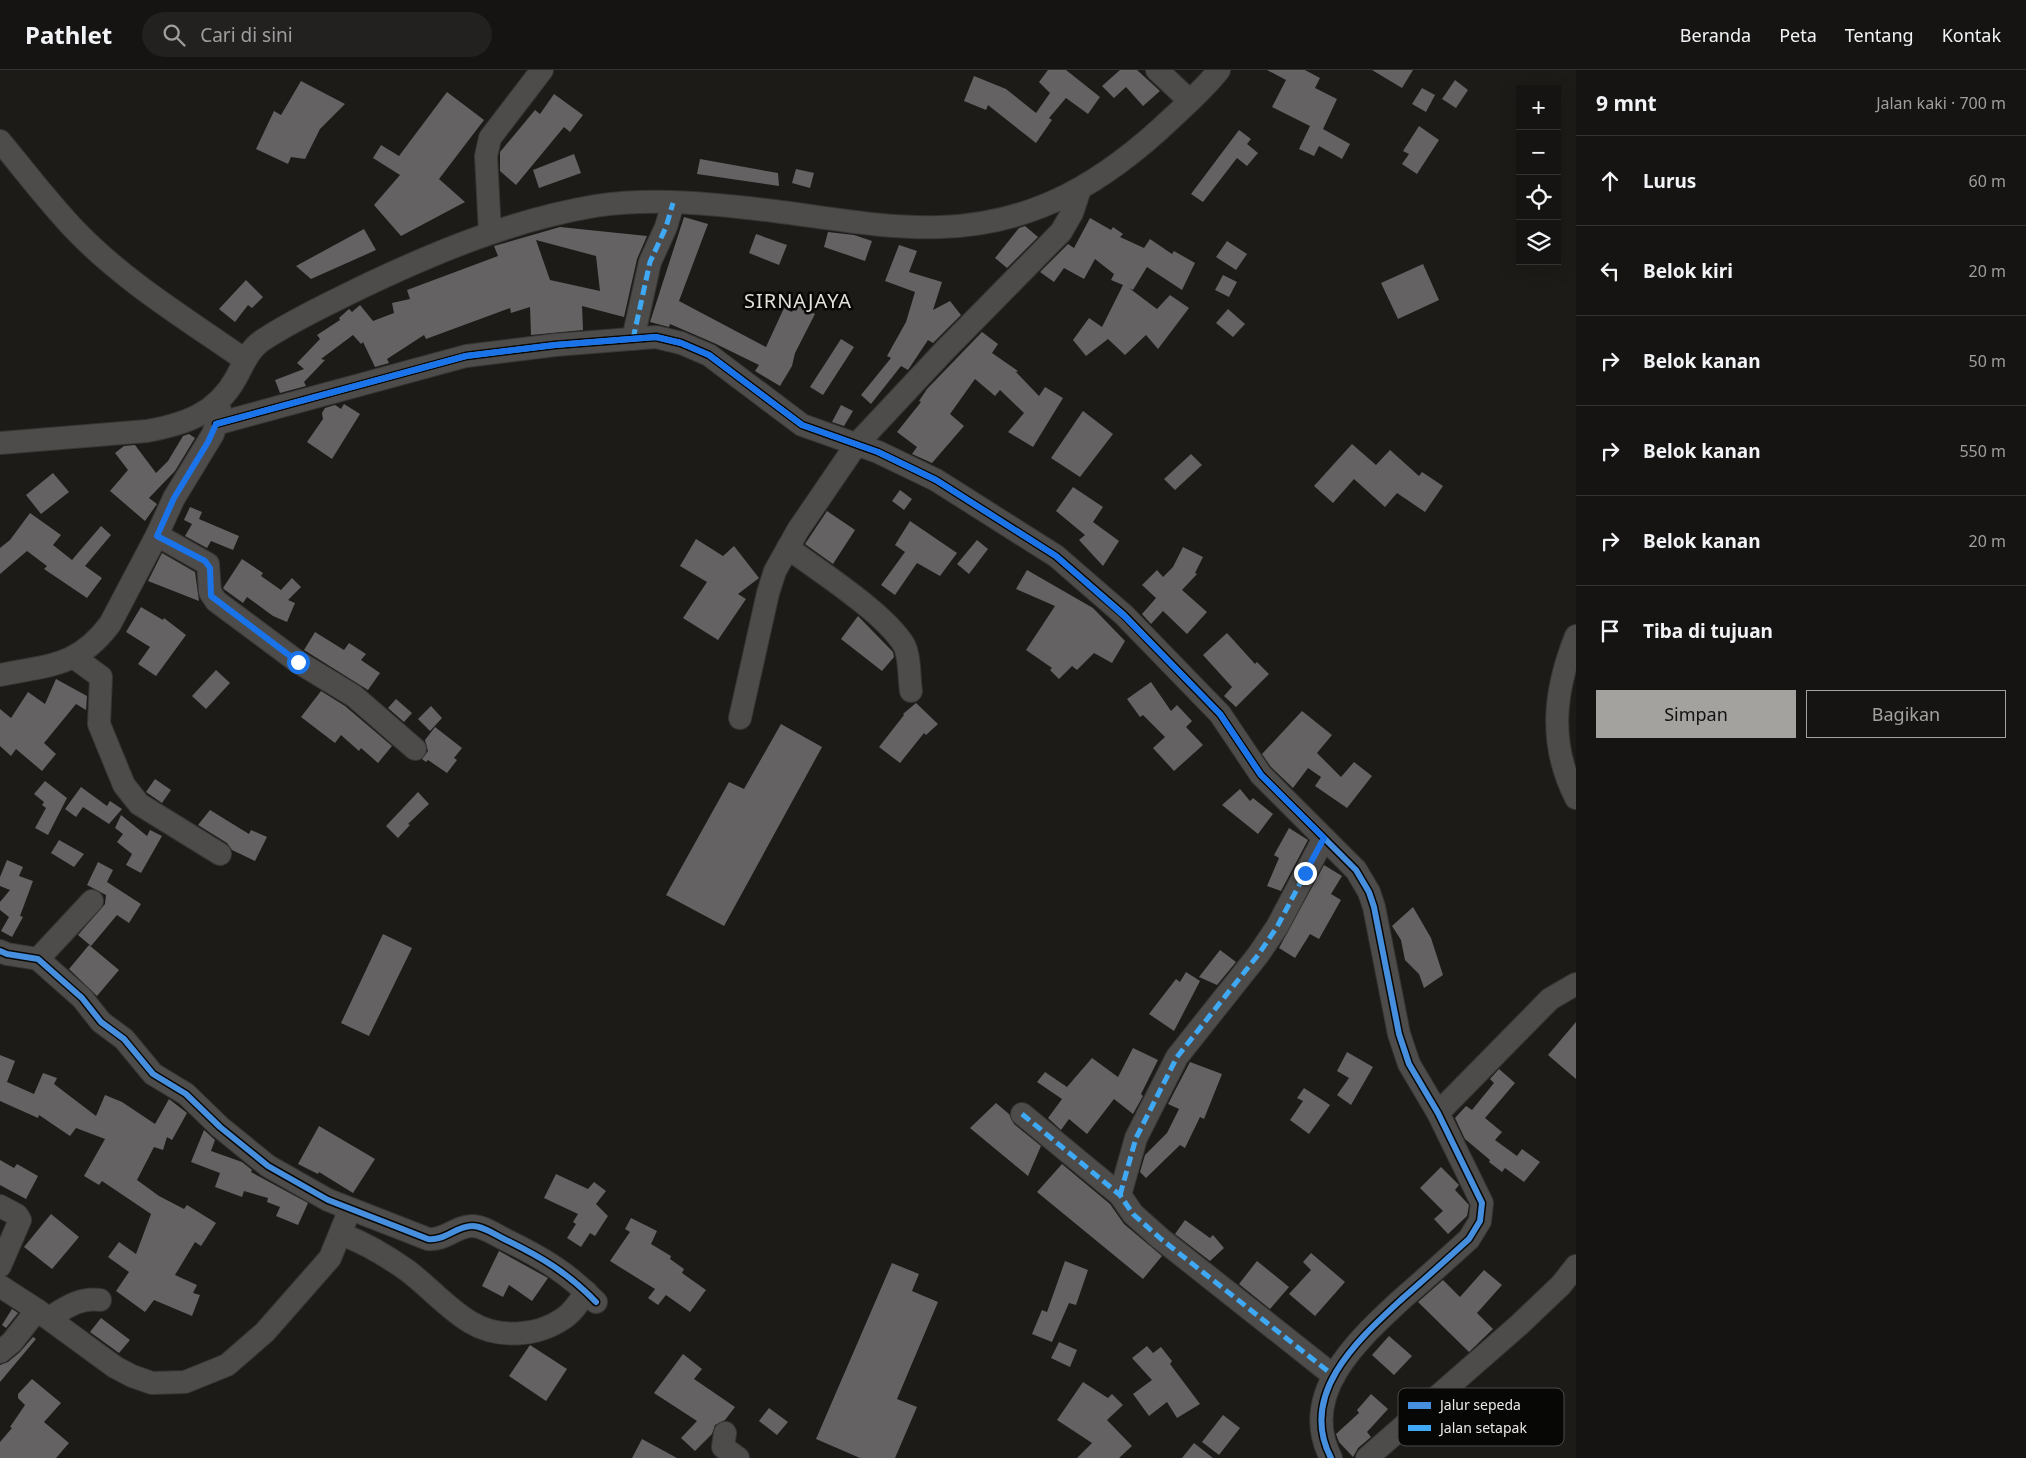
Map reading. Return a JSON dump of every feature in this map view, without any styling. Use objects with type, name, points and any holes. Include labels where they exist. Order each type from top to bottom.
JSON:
[{"type":"street","points":[[490,233],[486,156],[490,138],[542,70]]},
{"type":"street","points":[[1157,70],[1190,101]]},
{"type":"street","points":[[0,675],[41,668],[75,658],[91,647],[110,624],[157,536],[174,498],[208,442],[216,424],[222,399],[245,360],[257,344],[298,319],[379,279],[490,233],[595,206],[673,202],[728,205],[895,226],[941,227],[976,225],[1027,213],[1080,189],[1144,145],[1190,101],[1217,71]]},
{"type":"street","points":[[0,141],[76,232],[146,291],[245,360]]},
{"type":"street","points":[[740,718],[768,593],[775,571],[788,548],[856,445],[944,350],[1061,232],[1069,218],[1080,189]]},
{"type":"street","points":[[633,339],[650,262],[666,227],[673,202]]},
{"type":"street","points":[[216,424],[448,360],[497,352],[633,339],[667,339],[701,351],[742,378],[802,425],[896,459],[936,480],[1016,530],[1077,574],[1131,622],[1220,714],[1261,775],[1356,870],[1369,892],[1379,925],[1399,1034],[1409,1064],[1438,1113],[1479,1193],[1482,1203],[1480,1221],[1469,1239],[1352,1348],[1334,1376],[1324,1402],[1320,1423],[1324,1443],[1331,1458]]},
{"type":"street","points":[[0,443],[99,436],[167,428],[199,417],[222,399]]},
{"type":"street","points":[[157,536],[208,564],[210,592],[216,601],[298,662],[354,696],[415,749]]},
{"type":"street","points":[[788,548],[856,599],[892,630],[905,647],[911,691]]},
{"type":"street","points":[[1576,636],[1560,685],[1556,726],[1567,781],[1576,798]]},
{"type":"street","points":[[75,658],[101,677],[99,724],[120,776],[133,797],[147,810],[220,854]]},
{"type":"street","points":[[1120,1195],[1136,1138],[1177,1057],[1258,955],[1277,927],[1324,838]]},
{"type":"street","points":[[38,959],[92,901]]},
{"type":"street","points":[[0,951],[38,959],[82,998],[101,1022],[124,1039],[147,1068],[186,1094],[247,1151],[310,1191],[350,1209],[428,1239],[441,1238],[467,1227],[484,1229],[559,1268],[591,1297],[564,1318],[547,1327],[526,1333],[504,1334],[486,1330],[449,1308],[432,1291],[385,1256],[363,1242],[341,1234]]},
{"type":"street","points":[[1438,1113],[1550,999],[1576,984]]},
{"type":"street","points":[[1022,1114],[1120,1195],[1133,1214],[1161,1239],[1334,1376]]},
{"type":"street","points":[[0,1206],[18,1215],[20,1220],[0,1266]]},
{"type":"street","points":[[0,1286],[43,1314],[114,1367],[152,1383],[185,1382],[226,1365],[265,1332],[330,1258],[350,1209]]},
{"type":"street","points":[[1448,1388],[1520,1326],[1561,1285],[1576,1266]]},
{"type":"street","points":[[0,1352],[43,1314],[89,1298],[100,1300]]},
{"type":"street","points":[[1367,1458],[1398,1431]]},
{"type":"street","points":[[725,1433],[724,1447],[738,1458]]},
{"type":"building","points":[[1048,70],[1066,70],[1100,97],[1088,114],[1066,98],[1049,118],[1052,120],[1036,143],[988,105],[986,110],[964,101],[974,76],[1006,89],[1036,113],[1050,93],[1039,82]]},
{"type":"building","points":[[1120,70],[1137,70],[1160,91],[1143,106],[1126,87],[1114,98],[1102,86]]},
{"type":"building","points":[[1267,70],[1305,70],[1320,78],[1315,88],[1337,99],[1323,129],[1350,144],[1342,159],[1319,146],[1314,156],[1299,149],[1310,126],[1272,107],[1286,80]]},
{"type":"building","points":[[1372,70],[1413,70],[1402,88]]},
{"type":"building","points":[[1455,80],[1468,90],[1456,108],[1442,99]]},
{"type":"building","points":[[301,81],[345,104],[320,129],[305,159],[291,157],[288,164],[256,149],[274,111],[281,115]]},
{"type":"building","points":[[1422,88],[1435,95],[1426,112],[1412,104]]},
{"type":"building","points":[[447,92],[484,120],[439,179],[465,202],[401,236],[374,205],[400,175],[373,158],[381,145],[399,156]]},
{"type":"building","points":[[554,94],[583,115],[570,132],[564,127],[516,185],[500,171],[500,152],[535,110],[540,114]]},
{"type":"building","points":[[1419,126],[1439,140],[1417,174],[1402,164],[1409,154],[1403,151]]},
{"type":"building","points":[[1239,130],[1251,139],[1247,144],[1258,153],[1247,166],[1237,158],[1203,202],[1191,194]]},
{"type":"building","points":[[574,154],[581,173],[539,188],[533,170]]},
{"type":"building","points":[[700,159],[778,173],[779,186],[697,174]]},
{"type":"building","points":[[796,169],[814,173],[810,188],[792,183]]},
{"type":"building","points":[[684,217],[708,224],[679,301],[766,347],[784,308],[792,312],[796,304],[815,314],[795,353],[792,366],[780,386],[755,371],[759,365],[670,324],[669,327],[650,322]]},
{"type":"building","points":[[1090,218],[1111,230],[1113,227],[1123,234],[1120,237],[1144,248],[1150,239],[1172,254],[1174,251],[1195,263],[1182,290],[1147,267],[1133,290],[1129,288],[1157,309],[1170,295],[1189,308],[1158,349],[1146,335],[1125,355],[1108,339],[1086,356],[1073,340],[1089,318],[1102,327],[1123,285],[1111,280],[1114,274],[1095,259],[1084,279],[1064,268],[1054,282],[1040,272],[1068,244],[1074,248]]},
{"type":"building","points":[[1025,226],[1038,237],[1007,268],[995,258],[1019,228]]},
{"type":"building","points":[[560,227],[647,236],[637,259],[624,317],[582,306],[583,330],[531,335],[530,307],[511,313],[510,308],[426,339],[424,335],[387,359],[389,363],[375,367],[363,342],[361,344],[353,335],[321,359],[325,360],[304,382],[306,386],[280,393],[275,380],[304,369],[297,363],[320,339],[317,335],[340,320],[339,318],[349,309],[352,312],[360,305],[373,321],[394,313],[392,303],[410,299],[407,290],[498,256],[494,246]],"holes":[[[536,240],[596,256],[600,291],[550,280]]]},
{"type":"building","points":[[364,229],[376,250],[311,279],[296,266]]},
{"type":"building","points":[[828,232],[854,235],[872,241],[865,261],[824,247]]},
{"type":"building","points":[[756,234],[787,245],[779,265],[749,253]]},
{"type":"building","points":[[1227,241],[1247,254],[1236,270],[1216,257]]},
{"type":"building","points":[[899,245],[917,251],[909,272],[942,282],[933,310],[950,301],[961,315],[933,343],[928,340],[908,370],[901,366],[871,404],[861,395],[891,358],[887,356],[906,322],[915,292],[885,281]]},
{"type":"building","points":[[1423,264],[1439,300],[1398,319],[1381,283]]},
{"type":"building","points":[[1223,275],[1237,282],[1229,297],[1215,290]]},
{"type":"building","points":[[246,280],[263,297],[252,308],[248,305],[235,322],[219,309]]},
{"type":"building","points":[[1228,309],[1245,324],[1233,337],[1216,323]]},
{"type":"building","points":[[982,332],[998,344],[992,353],[1018,371],[1016,372],[1039,396],[1045,387],[1063,398],[1033,447],[1008,432],[1024,413],[1000,390],[995,396],[975,379],[950,414],[964,426],[932,463],[912,454],[917,447],[897,432],[921,402],[919,401],[927,389]]},
{"type":"building","points":[[841,339],[854,347],[823,395],[810,387]]},
{"type":"building","points":[[344,404],[360,414],[332,459],[307,442],[323,419],[322,413],[325,408],[335,405],[341,409]]},
{"type":"building","points":[[841,405],[853,411],[844,426],[832,422]]},
{"type":"building","points":[[1083,411],[1113,434],[1080,477],[1051,458]]},
{"type":"building","points":[[189,434],[195,438],[175,471],[149,498],[157,504],[145,521],[110,491],[128,470],[115,453],[124,446],[135,445],[156,473],[168,461],[183,436]]},
{"type":"building","points":[[1352,444],[1376,465],[1390,450],[1419,476],[1422,472],[1443,486],[1425,512],[1397,493],[1385,507],[1354,479],[1333,503],[1314,486]]},
{"type":"building","points":[[1191,454],[1202,465],[1175,490],[1164,479]]},
{"type":"building","points":[[53,473],[69,492],[41,514],[26,495]]},
{"type":"building","points":[[1073,487],[1103,507],[1093,522],[1119,541],[1103,566],[1079,540],[1085,535],[1056,511]]},
{"type":"building","points":[[900,490],[912,499],[904,510],[892,501]]},
{"type":"building","points":[[190,507],[202,512],[199,519],[239,536],[233,550],[211,541],[207,548],[185,536],[192,524],[184,520]]},
{"type":"building","points":[[827,511],[855,530],[833,564],[805,544]]},
{"type":"building","points":[[30,513],[61,535],[53,545],[72,560],[101,526],[111,535],[85,566],[102,578],[87,598],[44,569],[47,566],[27,551],[0,574],[0,548],[10,540]]},
{"type":"building","points":[[910,521],[957,553],[940,576],[917,563],[895,595],[881,585],[905,552],[895,545]]},
{"type":"building","points":[[696,539],[723,556],[734,546],[759,578],[738,594],[746,599],[718,640],[683,618],[707,582],[680,566]]},
{"type":"building","points":[[977,540],[988,549],[969,574],[957,564]]},
{"type":"building","points":[[1183,547],[1203,557],[1195,573],[1197,574],[1182,590],[1207,612],[1187,634],[1163,611],[1151,624],[1142,614],[1156,598],[1142,585],[1157,570],[1163,577],[1173,567]]},
{"type":"building","points":[[162,553],[195,572],[199,601],[148,581]]},
{"type":"building","points":[[242,559],[263,573],[261,576],[281,590],[292,578],[301,587],[288,600],[295,603],[287,622],[273,616],[247,597],[243,603],[223,588]]},
{"type":"building","points":[[1027,570],[1093,608],[1125,641],[1112,663],[1094,653],[1077,670],[1072,666],[1059,679],[1050,670],[1052,668],[1026,650],[1055,606],[1016,589]]},
{"type":"building","points":[[141,607],[163,620],[164,618],[186,635],[156,676],[138,664],[150,647],[126,632]]},
{"type":"building","points":[[858,616],[893,652],[894,657],[882,671],[841,639]]},
{"type":"building","points":[[315,632],[344,650],[349,643],[366,654],[361,660],[380,673],[368,690],[304,650]]},
{"type":"building","points":[[1227,633],[1255,664],[1257,662],[1269,674],[1236,707],[1224,696],[1232,687],[1203,655]]},
{"type":"building","points":[[216,670],[230,683],[206,709],[192,696]]},
{"type":"building","points":[[56,679],[87,696],[86,710],[76,704],[44,743],[56,754],[42,771],[16,749],[11,756],[0,746],[0,709],[11,718],[28,692],[45,704]]},
{"type":"building","points":[[1151,682],[1171,711],[1177,705],[1192,721],[1186,727],[1203,745],[1174,771],[1153,748],[1165,737],[1143,715],[1140,717],[1127,699]]},
{"type":"building","points":[[321,691],[345,706],[392,746],[378,763],[361,748],[359,751],[341,735],[335,743],[301,717]]},
{"type":"building","points":[[396,699],[412,713],[404,722],[388,708]]},
{"type":"building","points":[[916,703],[938,724],[926,735],[924,733],[900,763],[879,747],[903,714]]},
{"type":"building","points":[[431,706],[442,718],[430,731],[418,719]]},
{"type":"building","points":[[1302,711],[1332,735],[1317,753],[1341,777],[1354,762],[1372,776],[1347,808],[1315,786],[1321,777],[1308,768],[1293,788],[1271,767],[1262,754]]},
{"type":"building","points":[[781,724],[822,747],[724,926],[666,895],[729,782],[744,789]]},
{"type":"building","points":[[435,727],[462,748],[454,758],[457,760],[447,773],[428,760],[426,762],[422,759],[428,751],[425,740]]},
{"type":"building","points":[[155,779],[171,790],[162,803],[146,792]]},
{"type":"building","points":[[45,781],[67,798],[48,835],[35,828],[46,808],[42,805],[44,802],[34,794]]},
{"type":"building","points":[[81,787],[107,806],[110,801],[122,809],[109,824],[83,807],[76,817],[65,809]]},
{"type":"building","points":[[1240,789],[1250,801],[1253,798],[1273,814],[1258,834],[1222,805]]},
{"type":"building","points":[[418,792],[429,804],[408,824],[410,825],[398,838],[386,826]]},
{"type":"building","points":[[210,810],[249,834],[251,830],[267,837],[255,861],[232,850],[227,843],[198,825]]},
{"type":"building","points":[[121,815],[147,836],[150,830],[162,836],[141,873],[126,865],[132,854],[117,842],[123,834],[115,828]]},
{"type":"building","points":[[1289,828],[1308,840],[1281,891],[1267,886],[1279,858],[1274,855]]},
{"type":"building","points":[[59,840],[84,854],[74,867],[51,853]]},
{"type":"building","points":[[7,860],[23,867],[19,876],[33,881],[20,916],[23,917],[12,937],[1,931],[9,917],[0,910],[0,902],[10,890],[0,886],[0,877]]},
{"type":"building","points":[[98,862],[113,870],[107,882],[141,904],[129,923],[117,915],[91,946],[78,935],[105,904],[106,895],[87,885]]},
{"type":"building","points":[[1324,865],[1342,876],[1331,894],[1341,900],[1319,939],[1310,934],[1295,958],[1279,948]]},
{"type":"building","points":[[1413,907],[1431,938],[1443,975],[1424,988],[1419,974],[1405,960],[1401,940],[1392,926]]},
{"type":"building","points":[[383,934],[412,948],[369,1036],[341,1023]]},
{"type":"building","points":[[89,945],[119,970],[97,996],[69,969]]},
{"type":"building","points":[[1220,950],[1236,962],[1217,985],[1199,977]]},
{"type":"building","points":[[1186,972],[1200,981],[1174,1031],[1149,1014],[1176,979],[1180,982]]},
{"type":"building","points":[[1576,1022],[1576,1079],[1548,1055]]},
{"type":"building","points":[[1133,1048],[1158,1060],[1141,1094],[1143,1096],[1133,1114],[1114,1099],[1087,1134],[1069,1119],[1061,1130],[1048,1118],[1062,1099],[1037,1082],[1045,1072],[1067,1087],[1092,1058],[1118,1077]]},
{"type":"building","points":[[1347,1052],[1373,1067],[1351,1105],[1337,1095],[1349,1078],[1337,1071]]},
{"type":"building","points":[[0,1055],[15,1061],[7,1082],[34,1094],[43,1073],[57,1078],[54,1084],[96,1116],[105,1095],[122,1102],[155,1124],[169,1099],[187,1113],[172,1140],[167,1137],[163,1150],[154,1147],[137,1180],[159,1196],[184,1209],[187,1205],[216,1223],[201,1246],[195,1242],[175,1275],[197,1285],[193,1293],[200,1295],[192,1316],[154,1300],[145,1312],[116,1291],[129,1272],[108,1257],[119,1242],[136,1254],[151,1214],[102,1181],[99,1185],[84,1176],[105,1139],[76,1128],[70,1136],[39,1115],[38,1118],[0,1101]]},
{"type":"building","points":[[1190,1062],[1222,1074],[1204,1119],[1200,1117],[1185,1148],[1180,1145],[1146,1178],[1140,1172],[1145,1155],[1167,1133],[1179,1109],[1168,1104]]},
{"type":"building","points":[[1499,1069],[1515,1083],[1485,1118],[1502,1132],[1495,1140],[1517,1156],[1522,1149],[1540,1162],[1524,1182],[1505,1168],[1502,1172],[1489,1162],[1490,1160],[1465,1139],[1455,1118],[1466,1106],[1472,1110],[1494,1083],[1490,1079]]},
{"type":"building","points":[[1304,1088],[1330,1105],[1309,1134],[1290,1120],[1303,1101],[1297,1098]]},
{"type":"building","points":[[996,1103],[1009,1114],[1014,1124],[1041,1146],[1028,1176],[970,1128]]},
{"type":"building","points":[[319,1126],[375,1159],[353,1193],[319,1172],[318,1174],[298,1164]]},
{"type":"building","points":[[204,1130],[215,1140],[211,1151],[242,1162],[252,1170],[251,1172],[308,1203],[298,1225],[276,1216],[280,1207],[267,1202],[268,1198],[244,1191],[242,1197],[215,1187],[220,1173],[191,1162]]},
{"type":"building","points":[[0,1160],[14,1168],[17,1164],[38,1176],[26,1199],[0,1185]]},
{"type":"building","points":[[1062,1164],[1110,1204],[1124,1224],[1162,1256],[1143,1279],[1037,1192]]},
{"type":"building","points":[[1441,1167],[1459,1185],[1455,1190],[1469,1205],[1467,1216],[1448,1234],[1434,1219],[1443,1211],[1420,1188]]},
{"type":"building","points":[[556,1174],[588,1189],[594,1182],[606,1191],[596,1204],[608,1216],[595,1236],[590,1233],[581,1247],[567,1238],[576,1224],[573,1222],[578,1214],[544,1198]]},
{"type":"building","points":[[51,1214],[79,1237],[52,1269],[24,1247]]},
{"type":"building","points":[[631,1218],[657,1231],[651,1244],[671,1256],[670,1259],[684,1269],[682,1273],[706,1290],[690,1312],[666,1295],[658,1305],[648,1298],[655,1289],[610,1261],[630,1232],[625,1229]]},
{"type":"building","points":[[1185,1220],[1210,1238],[1213,1235],[1224,1248],[1210,1261],[1175,1234]]},
{"type":"building","points":[[499,1251],[548,1278],[532,1301],[509,1285],[503,1297],[482,1286]]},
{"type":"building","points":[[1311,1253],[1345,1282],[1315,1316],[1289,1294],[1311,1270],[1303,1262]]},
{"type":"building","points":[[1065,1261],[1088,1270],[1076,1305],[1069,1303],[1052,1342],[1032,1334],[1042,1310],[1047,1312]]},
{"type":"building","points":[[1257,1261],[1289,1287],[1270,1309],[1239,1284]]},
{"type":"building","points":[[892,1263],[919,1274],[912,1291],[938,1302],[897,1399],[917,1407],[895,1458],[860,1458],[816,1439]]},
{"type":"building","points":[[1484,1270],[1502,1285],[1477,1313],[1493,1329],[1469,1352],[1418,1302],[1443,1280],[1460,1297]]},
{"type":"building","points":[[12,1309],[18,1313],[6,1328],[2,1325]]},
{"type":"building","points":[[101,1318],[130,1340],[119,1353],[90,1332]]},
{"type":"building","points":[[1389,1336],[1412,1356],[1394,1375],[1372,1355]]},
{"type":"building","points":[[33,1337],[36,1339],[0,1382],[0,1365],[8,1362],[20,1352]]},
{"type":"building","points":[[1059,1342],[1077,1350],[1070,1367],[1051,1358]]},
{"type":"building","points":[[530,1345],[567,1369],[546,1401],[509,1376]]},
{"type":"building","points":[[1147,1346],[1153,1353],[1161,1347],[1172,1361],[1170,1364],[1200,1404],[1177,1418],[1167,1402],[1149,1416],[1133,1394],[1152,1380],[1132,1358]]},
{"type":"building","points":[[683,1354],[702,1369],[694,1379],[735,1407],[725,1420],[715,1425],[712,1434],[695,1451],[681,1438],[697,1421],[654,1393]]},
{"type":"building","points":[[32,1379],[61,1403],[44,1422],[69,1443],[56,1458],[0,1458],[0,1442],[12,1428],[10,1427],[25,1405],[18,1398],[18,1394]]},
{"type":"building","points":[[1083,1382],[1108,1398],[1112,1394],[1123,1405],[1107,1420],[1132,1446],[1119,1458],[1077,1458],[1092,1443],[1057,1420]]},
{"type":"building","points":[[1371,1394],[1388,1409],[1367,1432],[1371,1437],[1358,1448],[1353,1457],[1339,1442],[1336,1434],[1359,1413],[1357,1410]]},
{"type":"building","points":[[769,1408],[788,1422],[777,1435],[759,1421]]},
{"type":"building","points":[[1223,1415],[1240,1428],[1219,1455],[1202,1442]]},
{"type":"building","points":[[642,1439],[677,1458],[632,1458]]},
{"type":"building","points":[[1194,1443],[1213,1458],[1182,1458]]},
{"type":"marked path","points":[[633,339],[650,262],[666,227],[673,203]]},
{"type":"marked path","points":[[1120,1195],[1136,1138],[1177,1057],[1258,955],[1277,927],[1324,838]]},
{"type":"marked path","points":[[1022,1114],[1120,1195],[1133,1214],[1161,1239],[1334,1376]]},
{"type":"cycle path","points":[[216,424],[466,356],[555,345],[656,337],[681,343],[709,355],[802,425],[878,452],[936,480],[1056,556],[1124,615],[1220,714],[1261,775],[1356,870],[1369,892],[1374,907],[1399,1034],[1409,1064],[1438,1113],[1482,1203],[1480,1221],[1469,1239],[1369,1331],[1352,1349],[1338,1369],[1328,1389],[1322,1411],[1323,1434],[1331,1458]]},
{"type":"cycle path","points":[[0,951],[38,959],[82,998],[101,1022],[124,1039],[153,1074],[186,1094],[220,1127],[268,1166],[328,1200],[428,1239],[440,1238],[466,1227],[476,1226],[484,1229],[553,1266],[575,1282],[596,1302]]},
{"type":"district","name":"SIRNAJAYA","points":[[798,301]]},
{"type":"route","points":[[298,662],[211,596],[210,568],[205,561],[157,536],[174,498],[213,434],[216,424],[466,356],[555,345],[656,337],[667,339],[709,355],[802,425],[896,459],[936,480],[1002,520],[1056,556],[1124,616],[1220,714],[1232,729],[1261,775],[1324,838],[1305,873]]}]
